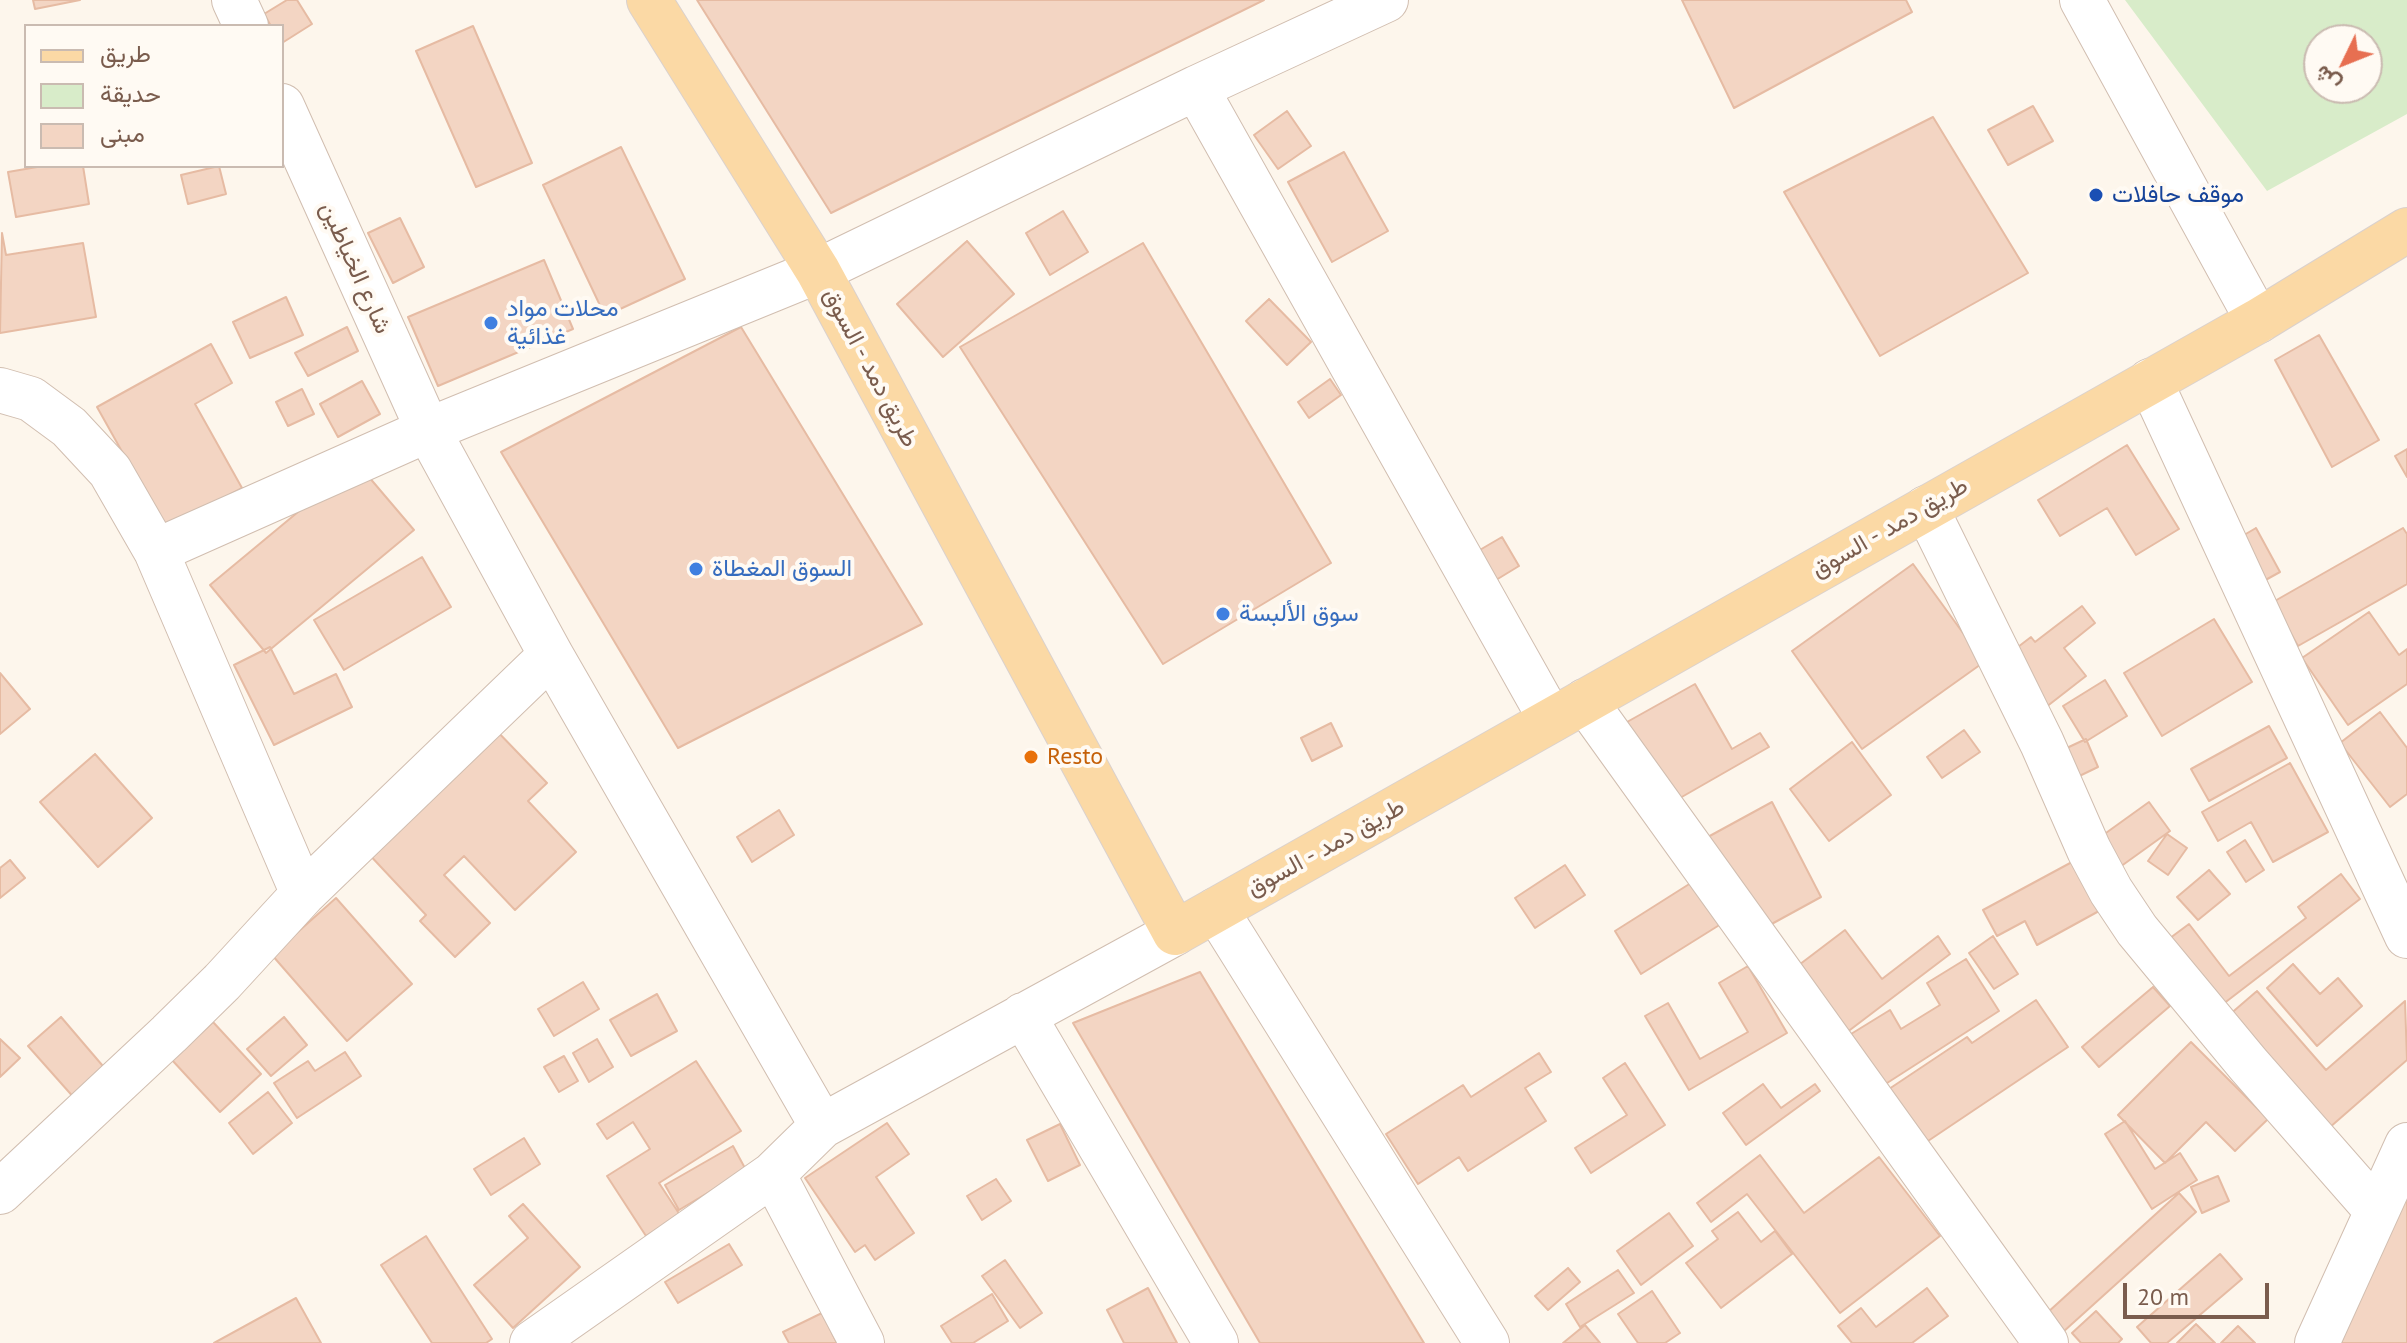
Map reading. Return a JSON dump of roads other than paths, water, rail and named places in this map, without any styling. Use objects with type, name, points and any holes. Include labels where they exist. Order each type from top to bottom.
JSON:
[{"type":"main road","name":"طريق دمد - السوق","points":[[649,0],[818,271],[1175,933],[2258,321],[2407,230]]},
{"type":"street","points":[[234,0],[245,24]]},
{"type":"street","points":[[156,551],[428,430],[818,271],[1386,0]]},
{"type":"street","points":[[2082,0],[2258,321]]},
{"type":"street","points":[[1196,88],[1568,710],[2046,1343]]},
{"type":"street","name":"شارع الخياطين","points":[[284,110],[428,430],[551,655],[822,1126]]},
{"type":"street","points":[[2150,381],[2407,936]]},
{"type":"street","points":[[0,390],[31,399],[69,427],[110,471],[156,551],[303,894]]},
{"type":"street","points":[[1926,508],[2111,891],[2137,930],[2248,1064],[2377,1211]]},
{"type":"street","points":[[0,1192],[211,992],[303,894],[551,655]]},
{"type":"street","points":[[1216,910],[1487,1343]]},
{"type":"street","points":[[532,1343],[773,1174],[822,1126],[1175,933]]},
{"type":"street","points":[[1023,1015],[1216,1343]]},
{"type":"street","points":[[2317,1343],[2407,1145]]},
{"type":"street","points":[[773,1174],[862,1343]]},
{"type":"place","name":"موقف حافلات","points":[[2096,195]]},
{"type":"place","name":"محلات مواد غذائية","points":[[491,323]]},
{"type":"place","name":"السوق المغطاة","points":[[696,569]]},
{"type":"place","name":"سوق الألبسة","points":[[1223,614]]},
{"type":"place","name":"Resto","points":[[1031,757]]}]
